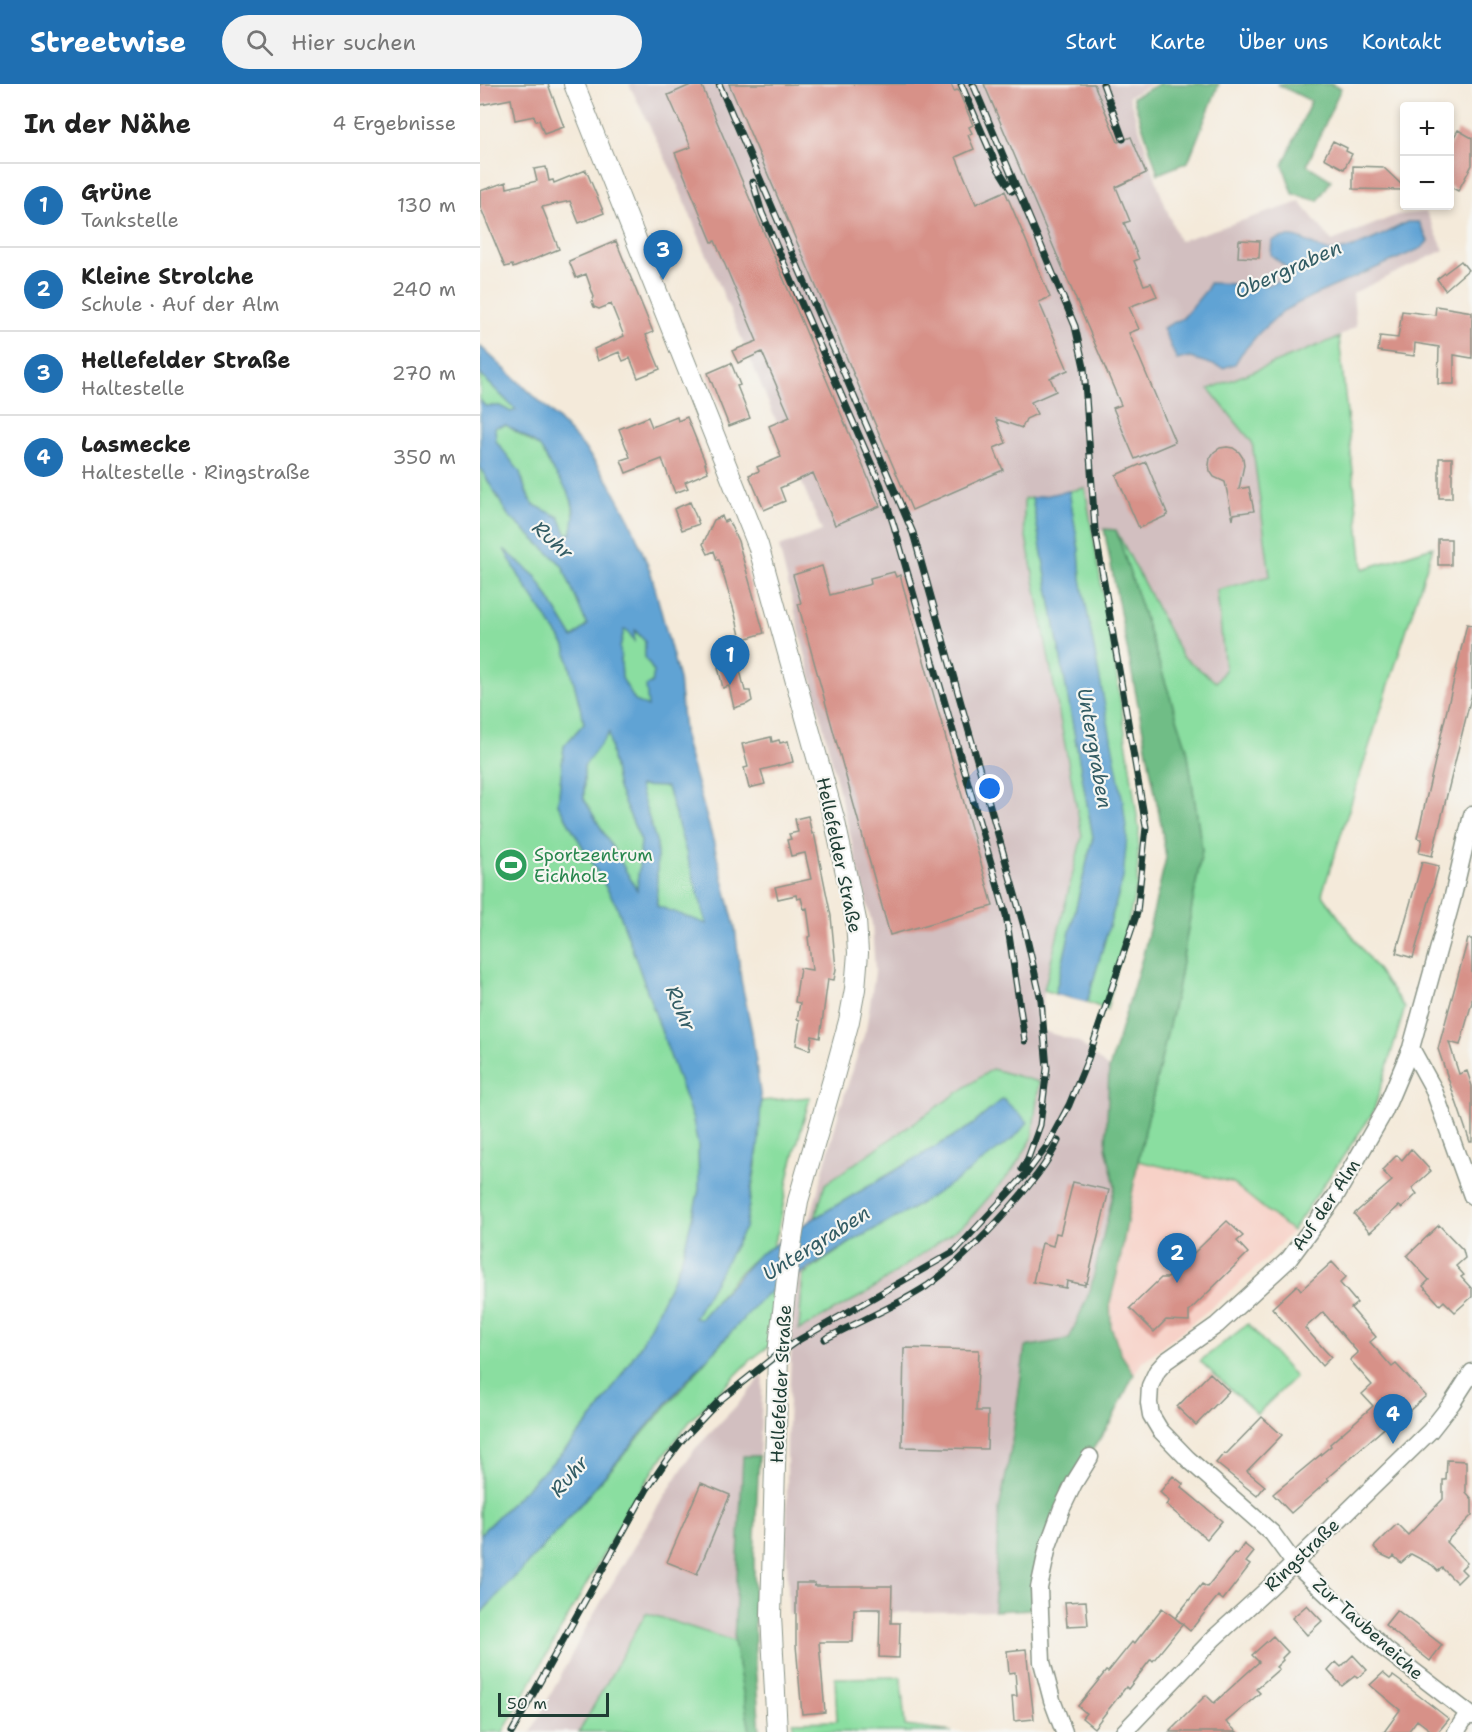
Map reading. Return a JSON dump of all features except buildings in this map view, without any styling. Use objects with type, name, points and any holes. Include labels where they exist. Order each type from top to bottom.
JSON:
[{"type":"street","name":"Hellefelder Straße","points":[[574,84],[758,545],[835,822],[856,920],[858,953],[855,989],[849,1021],[798,1200],[778,1354],[771,1614],[777,1732]]},
{"type":"street","name":"Auf der Alm","points":[[1294,1563],[1272,1533],[1188,1459],[1160,1430],[1151,1415],[1150,1386],[1157,1371],[1166,1361],[1218,1325],[1289,1258],[1335,1197],[1384,1112],[1411,1048],[1452,900],[1472,815]]},
{"type":"street","points":[[1411,1048],[1433,1088],[1472,1196]]},
{"type":"street","name":"Ringstraße","points":[[1124,1732],[1214,1638],[1430,1431],[1472,1372]]},
{"type":"street","points":[[1064,1732],[1052,1700],[1042,1662],[1039,1588],[1048,1546],[1062,1509],[1090,1457]]},
{"type":"street","name":"Zur Taubeneiche","points":[[1294,1563],[1385,1649],[1470,1715]]},
{"type":"street","points":[[1456,1732],[1470,1715]]},
{"type":"shaded area","points":[[629,84],[1153,84],[1129,96],[1160,192],[1179,241],[1300,202],[1332,241],[1397,215],[1426,212],[1444,250],[1353,293],[1356,326],[1339,337],[1210,389],[1252,442],[1270,576],[1217,591],[1225,670],[1215,682],[1182,656],[1116,530],[1092,531],[1085,488],[1024,499],[1065,749],[1082,836],[1044,990],[1040,1030],[1079,1042],[1109,1069],[1106,1147],[1115,1186],[1090,1291],[1069,1339],[1011,1449],[999,1510],[994,1611],[789,1614],[787,1444],[793,1313],[803,1245],[840,1109],[866,1029],[875,972],[872,924],[779,547],[822,531],[673,174]]},
{"type":"shaded area","points":[[1138,1161],[1231,1182],[1292,1231],[1265,1260],[1221,1300],[1142,1362],[1134,1374],[1121,1354],[1111,1327],[1110,1302],[1119,1266]]},
{"type":"shaded area","points":[[763,1375],[759,1456],[743,1456],[734,1641],[646,1613],[579,1732],[531,1732],[583,1633],[653,1514],[695,1449]]},
{"type":"green space","points":[[1159,84],[1219,84],[1188,162],[1158,174],[1133,97]]},
{"type":"green space","points":[[1277,84],[1330,84],[1341,88],[1307,165],[1331,180],[1318,201],[1293,194],[1283,165],[1311,101]]},
{"type":"green space","points":[[1339,337],[1363,569],[1433,547],[1322,894],[1405,1008],[1373,1113],[1292,1231],[1231,1182],[1138,1161],[1177,990],[1202,850],[1187,749],[1116,530],[1182,656],[1216,682],[1225,670],[1217,590],[1270,576],[1252,442],[1209,389]]},
{"type":"green space","points":[[480,374],[517,411],[511,412],[500,406],[485,406],[480,400]]},
{"type":"green space","points":[[506,425],[541,448],[569,492],[575,518],[571,534],[566,533],[559,517],[532,504],[523,480],[496,441],[495,427]]},
{"type":"green space","points":[[480,467],[508,515],[562,565],[587,625],[573,638],[536,577],[505,551],[565,646],[584,723],[564,746],[558,804],[617,906],[693,1120],[698,1146],[699,1190],[676,1273],[641,1345],[595,1415],[565,1450],[480,1534]]},
{"type":"green space","points":[[1085,488],[1116,671],[1139,829],[1137,885],[1107,1010],[1087,1002],[1123,878],[1069,491]]},
{"type":"green space","points":[[1032,498],[1093,837],[1055,994],[1044,990],[1082,836],[1024,526],[1024,499]]},
{"type":"green space","points":[[1104,529],[1116,530],[1187,749],[1202,850],[1177,990],[1138,1161],[1119,1266],[1110,1302],[1111,1327],[1121,1354],[1134,1374],[1111,1422],[1072,1480],[1033,1609],[994,1611],[999,1510],[1011,1449],[1025,1347],[1069,1339],[1090,1291],[1115,1186],[1106,1147],[1109,1069],[1143,955],[1166,858]]},
{"type":"green space","points":[[624,630],[628,631],[634,640],[634,630],[645,641],[645,657],[654,672],[652,683],[647,686],[648,708],[635,701],[622,678],[620,647]]},
{"type":"green space","points":[[609,732],[618,788],[641,841],[637,892],[584,799],[584,766]]},
{"type":"green space","points":[[638,786],[667,787],[708,925],[657,906],[657,844]]},
{"type":"green space","points":[[992,1069],[1039,1082],[1032,1139],[1012,1171],[967,1222],[865,1294],[799,1330],[803,1275],[856,1239],[910,1210],[1015,1137],[1003,1099],[971,1126],[815,1218],[825,1184]]},
{"type":"green space","points":[[810,1097],[790,1170],[778,1231],[772,1247],[742,1270],[700,1320],[694,1318],[745,1228],[757,1160],[761,1101]]},
{"type":"green space","points":[[776,1289],[769,1346],[752,1359],[691,1420],[658,1463],[630,1507],[503,1732],[480,1732],[480,1614],[554,1535],[754,1306]]},
{"type":"green space","points":[[1248,1324],[1295,1377],[1257,1414],[1200,1361]]},
{"type":"green space","points":[[743,1456],[759,1456],[754,1558],[755,1664],[760,1732],[750,1732],[734,1641]]},
{"type":"green space","points":[[646,1613],[734,1641],[750,1732],[579,1732]]},
{"type":"green space","points":[[901,1677],[905,1726],[952,1732],[794,1732],[793,1722],[837,1721],[835,1678]]},
{"type":"water","name":"Obergraben","points":[[1407,222],[1419,222],[1428,241],[1422,248],[1283,311],[1260,332],[1235,364],[1223,368],[1188,357],[1177,360],[1163,328],[1183,318],[1207,289],[1209,283],[1267,285],[1289,277],[1287,268],[1271,255],[1272,241],[1292,237],[1322,249],[1338,251],[1364,243]]},
{"type":"water","points":[[480,346],[548,409],[583,446],[609,482],[630,521],[651,573],[679,679],[685,741],[735,927],[741,980],[752,1032],[761,1101],[759,1140],[745,1228],[694,1318],[700,1319],[758,1255],[803,1225],[971,1126],[1003,1099],[1028,1122],[1015,1137],[960,1178],[764,1296],[679,1389],[554,1535],[480,1614],[480,1534],[565,1450],[595,1415],[641,1345],[676,1273],[699,1190],[698,1146],[693,1120],[617,906],[558,804],[564,746],[584,723],[565,646],[504,549],[536,577],[573,638],[587,625],[562,565],[508,515],[480,467],[480,400],[485,406],[500,406],[511,412],[516,410],[480,374]],"holes":[[[506,425],[534,443],[542,451],[571,498],[574,514],[571,534],[566,533],[559,517],[532,504],[520,472],[496,441],[495,427]],[[624,630],[628,631],[634,641],[635,630],[645,641],[645,657],[654,672],[652,683],[646,686],[648,707],[635,701],[622,678],[620,647]],[[609,733],[618,788],[641,841],[637,890],[584,799],[584,766]],[[639,786],[667,787],[707,924],[657,906],[657,844]]]},
{"type":"water","name":"Untergraben","points":[[1069,491],[1079,550],[1081,579],[1123,802],[1127,836],[1123,878],[1087,1002],[1055,994],[1093,837],[1032,498]]},
{"type":"railway","points":[[719,84],[913,533],[1025,930],[1041,1000],[1047,1068],[1040,1125],[1022,1169]]},
{"type":"railway","points":[[961,84],[997,167],[1012,191]]},
{"type":"railway","points":[[512,1732],[647,1489],[683,1439],[719,1401],[778,1354],[955,1251],[1027,1173],[1047,1146],[1069,1105],[1088,1059],[1137,913],[1146,827],[1095,530],[1084,367],[1075,326],[973,84]]},
{"type":"railway","points":[[1103,84],[1123,139]]},
{"type":"railway","points":[[753,182],[762,213],[881,486],[894,526],[1006,915],[1025,1041]]},
{"type":"railway","points":[[825,1339],[903,1300],[927,1286],[949,1269],[979,1241],[1021,1194],[1042,1169],[1058,1141]]},
{"type":"place","name":"Hellefelder Straße","points":[[663,280]]},
{"type":"place","name":"Grüne","points":[[730,685]]},
{"type":"place","name":"Sportzentrum Eichholz","points":[[511,865]]},
{"type":"place","name":"Kleine Strolche","points":[[1177,1283]]},
{"type":"place","name":"Lasmecke","points":[[1393,1444]]},
{"type":"water label","name":"Ruhr","points":[[553,540]]},
{"type":"water label","name":"Ruhr","points":[[681,1008]]},
{"type":"water label","name":"Ruhr","points":[[569,1476]]}]
